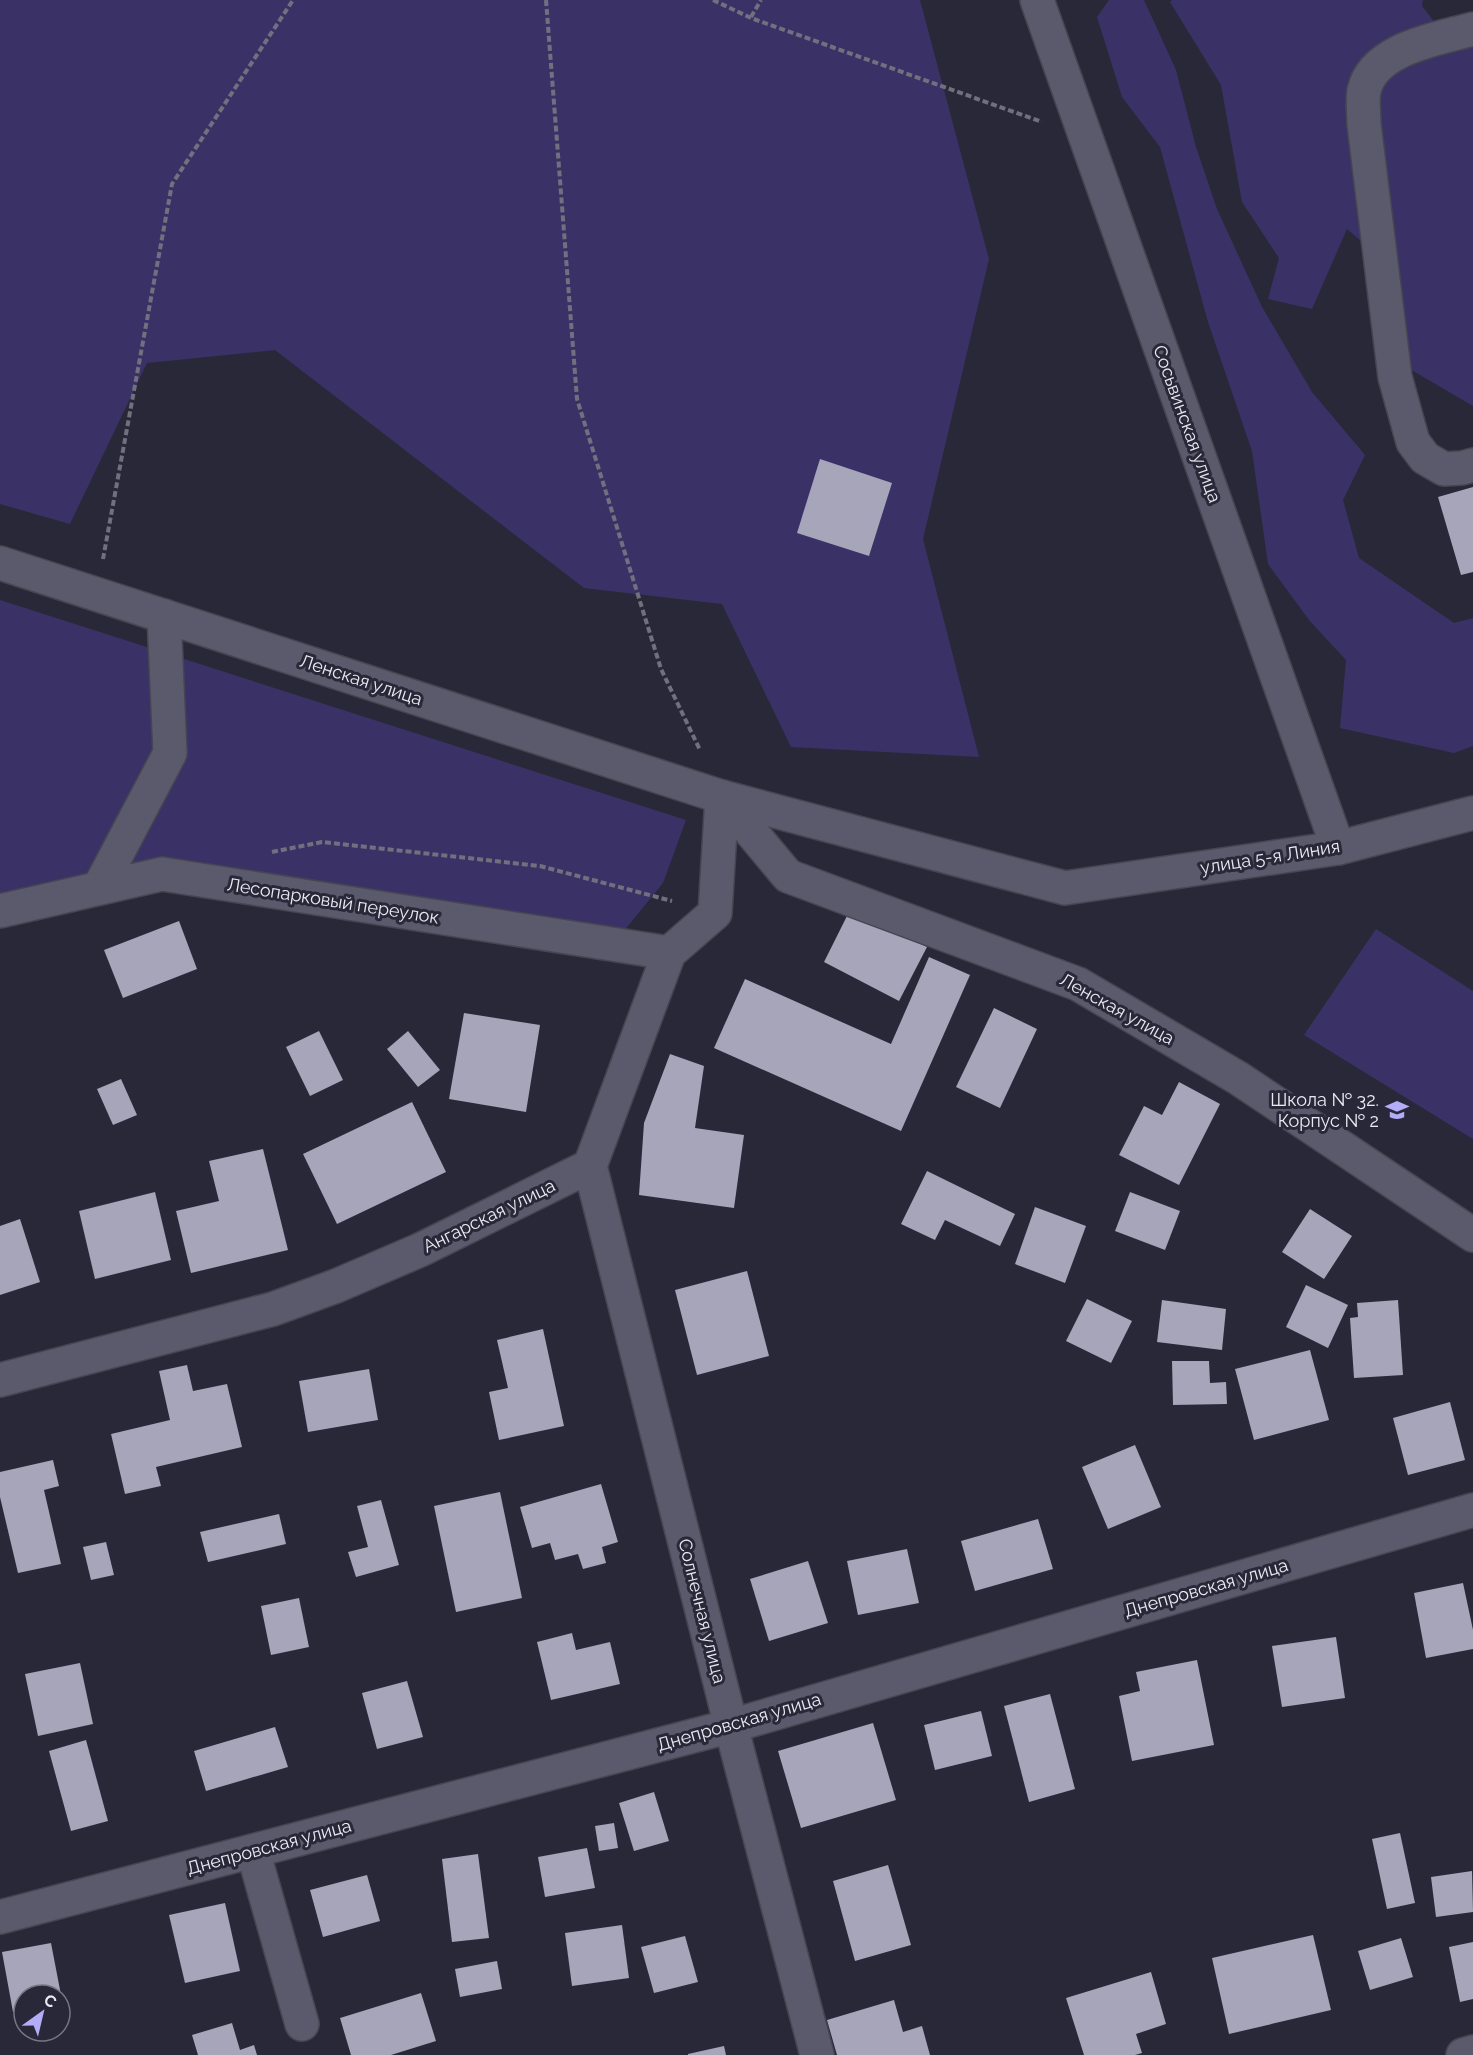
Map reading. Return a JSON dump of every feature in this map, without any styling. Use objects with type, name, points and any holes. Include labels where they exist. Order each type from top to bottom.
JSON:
[{"type":"street","name":"Сосьвинская улица","points":[[1037,0],[1338,848]]},
{"type":"street","points":[[1473,29],[1404,49],[1378,64],[1364,90],[1364,124],[1395,377],[1413,442],[1425,458],[1444,469],[1473,465]]},
{"type":"street","name":"Ленская улица","points":[[0,563],[722,797],[1065,888]]},
{"type":"street","points":[[99,888],[170,753],[164,616]]},
{"type":"street","name":"Ленская улица","points":[[722,797],[788,876],[1078,984],[1238,1078],[1473,1235]]},
{"type":"street","points":[[590,1166],[669,953],[715,913],[722,797]]},
{"type":"street","name":"улица 5-я Линия","points":[[1065,888],[1338,848],[1473,813]]},
{"type":"street","name":"Лесопарковый переулок","points":[[0,911],[162,874],[669,953]]},
{"type":"street","name":"Ангарская улица","points":[[0,1380],[273,1309],[336,1286],[420,1250],[590,1166]]},
{"type":"street","name":"Солнечная улица","points":[[590,1166],[731,1726],[817,2055]]},
{"type":"street","name":"Днепровская улица","points":[[0,1917],[731,1726],[1473,1510]]},
{"type":"street","points":[[253,1851],[302,2024]]},
{"type":"street","points":[[1463,2055],[1473,2052]]},
{"type":"path","points":[[97,594],[172,184],[293,0]]},
{"type":"path","points":[[546,0],[577,399],[661,669],[722,797]]},
{"type":"path","points":[[713,0],[751,18],[1086,137]]},
{"type":"path","points":[[751,18],[761,0]]},
{"type":"path","points":[[265,854],[322,842],[540,866],[715,913]]},
{"type":"shaded area","points":[[0,0],[920,0],[989,259],[923,539],[979,757],[791,747],[722,604],[584,588],[275,350],[147,363],[70,524],[0,504]]},
{"type":"shaded area","points":[[1109,0],[1144,0],[1176,70],[1196,147],[1217,209],[1262,307],[1312,392],[1365,455],[1343,500],[1359,558],[1454,623],[1473,618],[1473,746],[1454,753],[1340,728],[1346,660],[1309,620],[1268,564],[1252,451],[1208,322],[1160,147],[1122,97],[1097,17]]},
{"type":"shaded area","points":[[1172,0],[1423,0],[1422,6],[1449,41],[1473,39],[1473,406],[1391,358],[1392,268],[1347,229],[1312,309],[1268,299],[1279,258],[1242,202],[1221,85],[1170,2]]},
{"type":"shaded area","points":[[0,600],[686,820],[663,883],[623,932],[146,864],[0,894]]},
{"type":"shaded area","points":[[1376,929],[1473,991],[1473,1139],[1304,1035]]},
{"type":"building","points":[[820,459],[892,483],[869,556],[797,533]]},
{"type":"building","points":[[1473,487],[1473,572],[1461,575],[1438,497]]},
{"type":"building","points":[[851,908],[927,947],[899,1001],[824,962]]},
{"type":"building","points":[[179,921],[197,969],[123,998],[104,950]]},
{"type":"building","points":[[929,957],[970,975],[901,1131],[714,1048],[745,979],[891,1044]]},
{"type":"building","points":[[994,1008],[1037,1029],[1000,1108],[956,1087]]},
{"type":"building","points":[[464,1013],[540,1025],[526,1112],[449,1099]]},
{"type":"building","points":[[319,1031],[343,1080],[310,1096],[286,1047]]},
{"type":"building","points":[[408,1031],[440,1070],[418,1087],[387,1049]]},
{"type":"building","points":[[670,1054],[704,1066],[695,1128],[744,1135],[734,1208],[639,1195],[644,1123]]},
{"type":"building","points":[[121,1079],[137,1115],[113,1125],[97,1089]]},
{"type":"building","points":[[1179,1082],[1220,1104],[1179,1185],[1119,1155],[1144,1106],[1162,1115]]},
{"type":"building","points":[[412,1102],[446,1172],[337,1224],[303,1154]]},
{"type":"building","points":[[263,1149],[288,1250],[191,1273],[176,1211],[219,1201],[209,1161]]},
{"type":"building","points":[[927,1171],[1015,1214],[1000,1246],[945,1220],[935,1240],[901,1224]]},
{"type":"building","points":[[155,1192],[171,1260],[95,1279],[79,1211]]},
{"type":"building","points":[[1130,1192],[1180,1211],[1165,1250],[1115,1231]]},
{"type":"building","points":[[1035,1207],[1086,1226],[1065,1283],[1015,1264]]},
{"type":"building","points":[[1310,1209],[1352,1236],[1324,1279],[1282,1252]]},
{"type":"building","points":[[20,1219],[40,1282],[0,1295],[0,1226]]},
{"type":"building","points":[[747,1271],[769,1356],[697,1375],[675,1290]]},
{"type":"building","points":[[1306,1285],[1348,1305],[1328,1348],[1286,1327]]},
{"type":"building","points":[[1087,1299],[1132,1321],[1111,1363],[1066,1341]]},
{"type":"building","points":[[1162,1300],[1226,1309],[1222,1350],[1157,1342]]},
{"type":"building","points":[[1398,1300],[1403,1375],[1354,1378],[1350,1318],[1358,1317],[1357,1303]]},
{"type":"building","points":[[543,1329],[564,1426],[499,1440],[489,1392],[508,1388],[497,1340]]},
{"type":"building","points":[[1310,1350],[1329,1420],[1254,1440],[1235,1369]]},
{"type":"building","points":[[1172,1361],[1209,1361],[1210,1383],[1226,1382],[1227,1404],[1173,1405]]},
{"type":"building","points":[[187,1365],[193,1391],[227,1384],[242,1447],[156,1467],[161,1486],[125,1494],[111,1434],[170,1420],[159,1371]]},
{"type":"building","points":[[369,1369],[378,1420],[308,1432],[299,1381]]},
{"type":"building","points":[[1450,1402],[1465,1460],[1408,1475],[1393,1418]]},
{"type":"building","points":[[1135,1445],[1161,1507],[1108,1529],[1082,1467]]},
{"type":"building","points":[[53,1460],[59,1486],[44,1490],[61,1564],[18,1573],[0,1497],[0,1472]]},
{"type":"building","points":[[601,1484],[618,1542],[602,1547],[606,1563],[583,1569],[578,1554],[555,1560],[550,1543],[532,1548],[520,1507]]},
{"type":"building","points":[[500,1492],[522,1598],[456,1612],[434,1506]]},
{"type":"building","points":[[381,1500],[399,1565],[356,1577],[348,1552],[368,1547],[357,1506]]},
{"type":"building","points":[[279,1514],[286,1544],[208,1562],[200,1532]]},
{"type":"building","points":[[1038,1519],[1053,1569],[975,1591],[961,1541]]},
{"type":"building","points":[[106,1542],[114,1575],[91,1580],[83,1547]]},
{"type":"building","points":[[907,1549],[919,1603],[858,1615],[847,1561]]},
{"type":"building","points":[[808,1561],[828,1623],[769,1641],[750,1579]]},
{"type":"building","points":[[1463,1583],[1473,1630],[1473,1649],[1426,1658],[1414,1593]]},
{"type":"building","points":[[299,1598],[309,1647],[271,1655],[261,1606]]},
{"type":"building","points":[[572,1633],[576,1650],[610,1642],[620,1684],[551,1700],[537,1642]]},
{"type":"building","points":[[1336,1637],[1345,1698],[1282,1707],[1272,1646]]},
{"type":"building","points":[[1197,1660],[1214,1745],[1132,1761],[1119,1696],[1140,1691],[1136,1672]]},
{"type":"building","points":[[80,1663],[93,1724],[38,1736],[25,1674]]},
{"type":"building","points":[[407,1681],[423,1737],[377,1749],[362,1693]]},
{"type":"building","points":[[1050,1694],[1075,1789],[1029,1802],[1004,1706]]},
{"type":"building","points":[[981,1711],[992,1756],[935,1770],[924,1725]]},
{"type":"building","points":[[873,1723],[896,1800],[801,1828],[778,1751]]},
{"type":"building","points":[[275,1727],[288,1767],[206,1791],[194,1751]]},
{"type":"building","points":[[86,1740],[108,1821],[71,1831],[49,1751]]},
{"type":"building","points":[[654,1792],[669,1841],[634,1851],[619,1803]]},
{"type":"building","points":[[614,1823],[618,1848],[599,1851],[595,1826]]},
{"type":"building","points":[[1400,1833],[1415,1903],[1387,1909],[1372,1839]]},
{"type":"building","points":[[587,1848],[595,1888],[545,1897],[538,1857]]},
{"type":"building","points":[[478,1854],[489,1938],[452,1942],[442,1859]]},
{"type":"building","points":[[888,1865],[911,1945],[855,1961],[833,1881]]},
{"type":"building","points":[[1472,1871],[1473,1912],[1436,1917],[1431,1877]]},
{"type":"building","points":[[367,1875],[380,1921],[323,1937],[310,1890]]},
{"type":"building","points":[[225,1903],[240,1971],[185,1983],[169,1915]]},
{"type":"building","points":[[622,1925],[629,1978],[572,1986],[565,1933]]},
{"type":"building","points":[[1313,1935],[1331,2010],[1229,2034],[1212,1958]]},
{"type":"building","points":[[685,1936],[698,1982],[654,1993],[641,1947]]},
{"type":"building","points":[[1401,1938],[1413,1977],[1370,1990],[1358,1951]]},
{"type":"building","points":[[1473,1942],[1473,1999],[1460,2002],[1449,1947]]},
{"type":"building","points":[[51,1943],[59,1983],[12,1983],[12,2007],[2,1952]]},
{"type":"building","points":[[497,1961],[502,1989],[460,1997],[455,1969]]},
{"type":"building","points":[[1151,1972],[1166,2024],[1136,2034],[1142,2053],[1084,2055],[1066,1998]]},
{"type":"building","points":[[421,1993],[436,2041],[391,2055],[351,2055],[340,2018]]},
{"type":"building","points":[[894,2000],[903,2032],[922,2026],[930,2055],[837,2055],[827,2020]]},
{"type":"building","points":[[232,2023],[240,2050],[254,2045],[257,2055],[198,2055],[192,2035]]},
{"type":"building","points":[[724,2046],[726,2055],[688,2055],[688,2054]]},
{"type":"place","name":"Школа № 32. Корпус № 2","points":[[1397,1110]]}]
